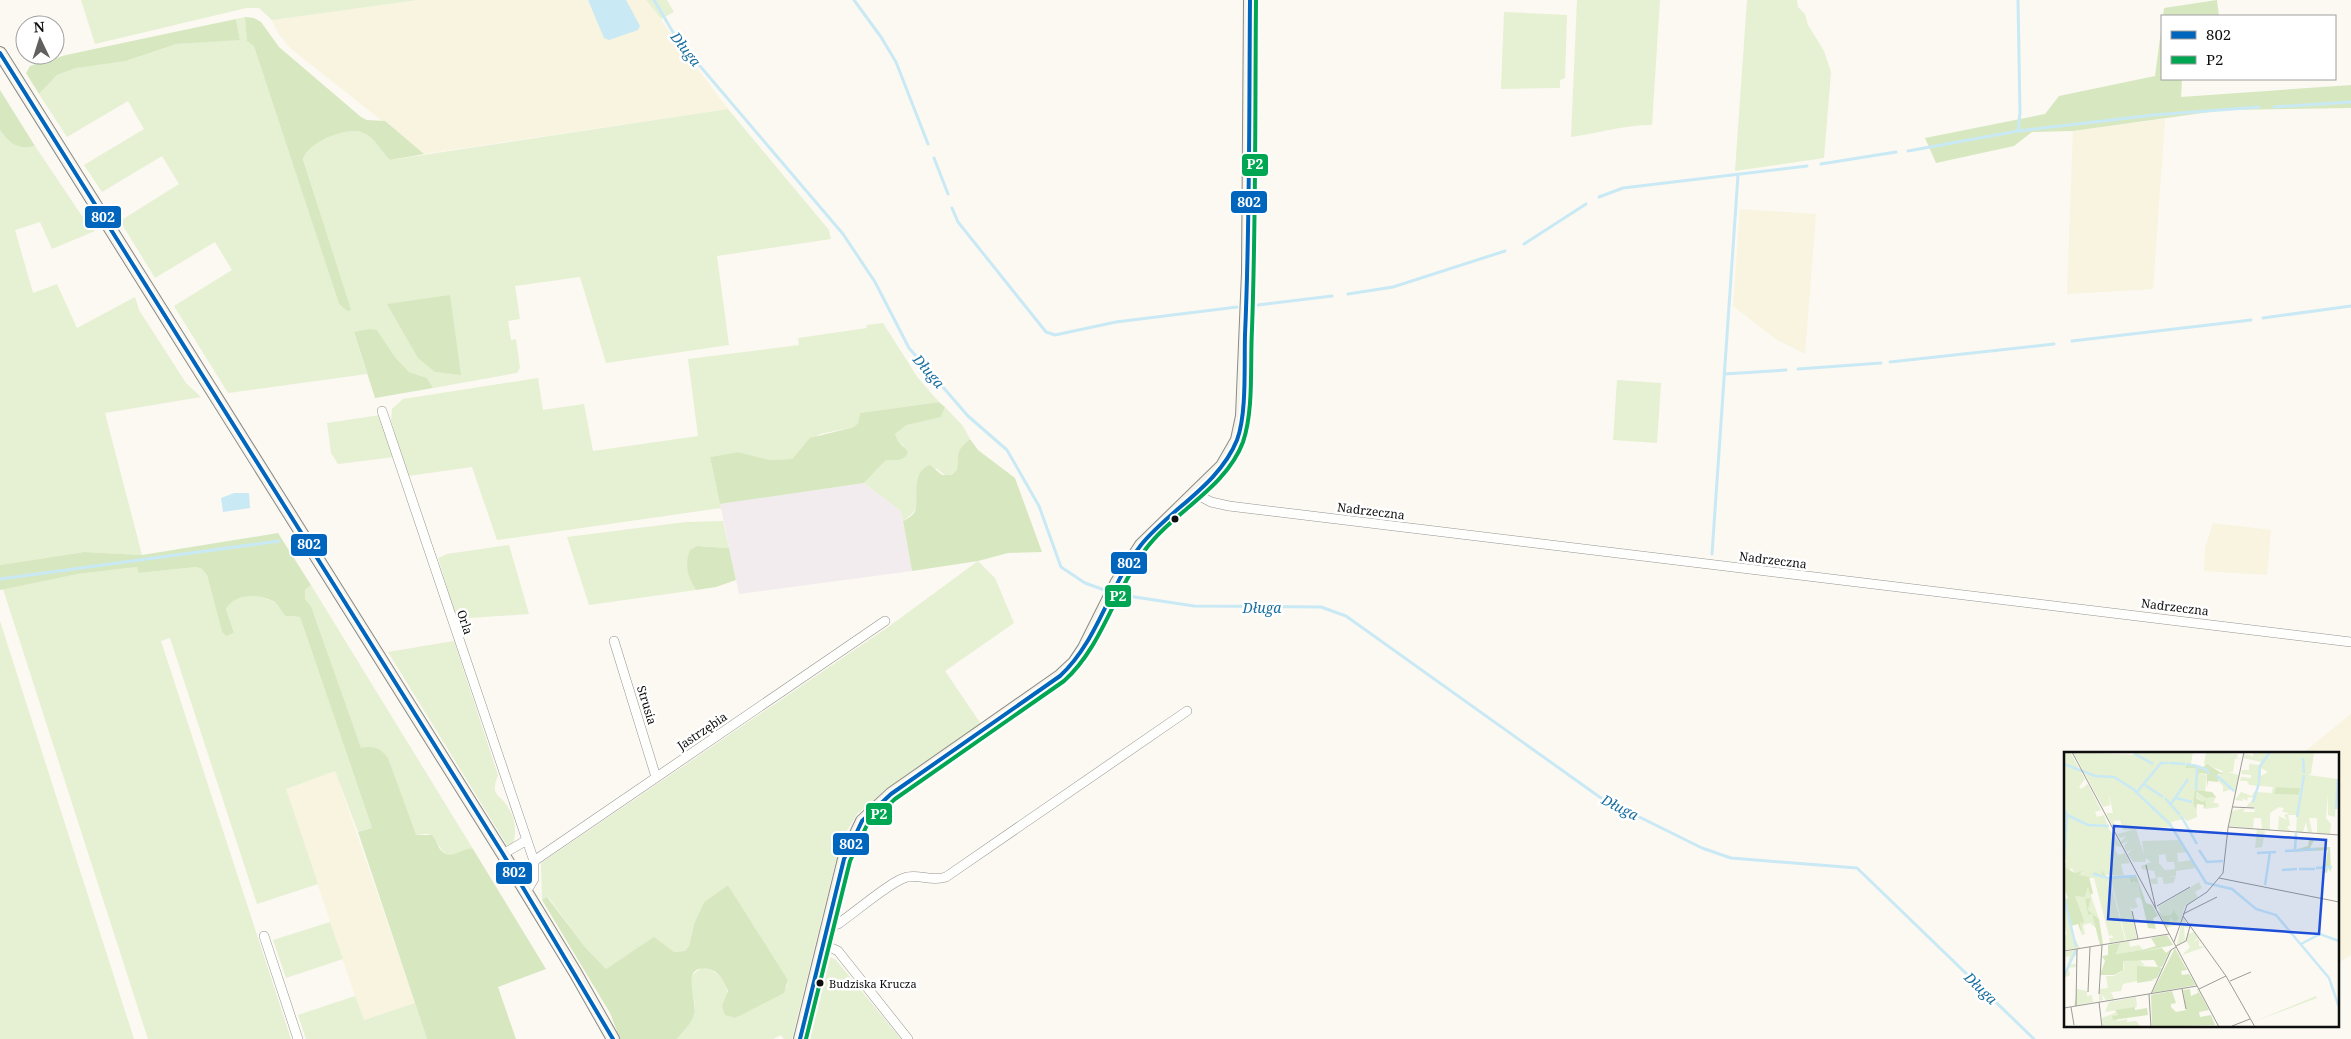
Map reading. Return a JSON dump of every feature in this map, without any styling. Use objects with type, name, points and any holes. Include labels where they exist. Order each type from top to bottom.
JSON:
[{"type":"street","points":[[800,1039],[844,859],[862,821],[892,794],[1064,672],[1084,648],[1117,582],[1141,545],[1170,514],[1194,494],[1222,466],[1233,449],[1242,416],[1248,272],[1250,0]]},
{"type":"street","points":[[0,53],[503,854],[576,972],[613,1039]]},
{"type":"street","name":"Orla","points":[[382,412],[534,861],[534,879],[526,892]]},
{"type":"street","name":"Nadrzeczna","points":[[1194,494],[1211,502],[1229,506],[2351,642]]},
{"type":"street","name":"Jastrzębia","points":[[534,861],[885,621]]},
{"type":"street","name":"Strusia","points":[[614,641],[656,777]]},
{"type":"street","points":[[827,926],[838,924],[900,879],[912,876],[934,880],[946,877],[1187,711]]},
{"type":"street","points":[[503,854],[527,840]]},
{"type":"street","points":[[264,936],[298,1039]]},
{"type":"street","points":[[823,944],[838,951],[908,1039]]},
{"type":"shaded area","points":[[418,0],[646,0],[728,109],[424,154],[290,48],[278,33],[272,20]]},
{"type":"shaded area","points":[[2165,119],[2153,289],[2067,294],[2073,131]]},
{"type":"shaded area","points":[[1740,209],[1816,214],[1805,354],[1777,340],[1733,306]]},
{"type":"shaded area","points":[[864,483],[901,511],[912,571],[739,594],[720,504]]},
{"type":"shaded area","points":[[2213,523],[2271,530],[2267,575],[2204,571],[2205,548]]},
{"type":"shaded area","points":[[2351,714],[2351,955],[2338,963],[2338,752],[2304,752]]},
{"type":"shaded area","points":[[335,771],[415,1003],[363,1020],[286,789]]},
{"type":"green space","points":[[81,0],[418,0],[272,20],[259,8],[246,8],[95,44]]},
{"type":"green space","points":[[646,0],[667,0],[674,12],[661,19]]},
{"type":"green space","points":[[1577,0],[1660,0],[1652,125],[1621,128],[1571,137]]},
{"type":"green space","points":[[1747,0],[1797,0],[1798,7],[1805,14],[1808,25],[1824,51],[1831,72],[1824,158],[1735,171]]},
{"type":"green space","points":[[2217,0],[2219,15],[2163,15],[2164,8]]},
{"type":"green space","points":[[1504,12],[1567,15],[1565,78],[1560,80],[1560,88],[1501,89]]},
{"type":"green space","points":[[245,17],[247,41],[254,45],[339,304],[347,311],[350,309],[303,158],[312,147],[320,142],[346,132],[354,131],[365,134],[373,140],[390,160],[728,109],[829,230],[831,239],[717,256],[729,345],[606,363],[580,277],[515,286],[520,319],[508,321],[511,340],[516,339],[520,368],[517,373],[433,388],[427,378],[409,372],[395,357],[377,330],[354,333],[367,374],[228,393],[174,306],[232,270],[215,242],[155,278],[120,221],[179,184],[162,156],[102,192],[84,165],[144,129],[128,101],[67,137],[39,94],[57,75],[76,68],[141,54],[176,44],[240,39],[236,19]],"holes":[[[387,304],[461,374],[435,372],[403,330]]]},
{"type":"green space","points":[[245,17],[254,18],[261,22],[279,47],[361,117],[367,120],[385,121],[424,154],[390,160],[370,137],[361,132],[354,131],[336,134],[319,142],[306,153],[303,159],[351,310],[347,311],[339,304],[254,46],[247,41]]},
{"type":"green space","points":[[236,19],[240,40],[176,44],[125,61],[76,68],[57,75],[39,94],[26,73],[30,66],[65,65],[66,55]]},
{"type":"green space","points":[[2161,31],[2161,80],[2182,80],[2181,97],[2351,85],[2351,108],[2224,110],[2073,131],[2032,132],[2014,146],[1936,163],[1925,138],[2045,114],[2059,96],[2155,76]]},
{"type":"green space","points":[[0,90],[35,146],[23,147],[14,145],[0,130]]},
{"type":"green space","points":[[0,130],[14,145],[23,147],[35,146],[86,222],[95,231],[52,249],[40,222],[15,230],[33,293],[57,284],[77,328],[135,297],[139,310],[186,383],[201,397],[105,413],[142,555],[84,552],[0,565]]},
{"type":"green space","points":[[450,295],[461,375],[435,372],[418,358],[387,304]]},
{"type":"green space","points":[[883,323],[918,378],[939,402],[860,413],[858,423],[854,427],[820,434],[804,445],[792,459],[770,460],[738,452],[710,457],[721,508],[497,540],[472,467],[408,476],[391,421],[392,409],[403,399],[538,378],[543,410],[584,404],[593,451],[698,436],[688,359],[799,345],[798,338],[867,328],[866,325]]},
{"type":"green space","points":[[370,329],[377,330],[395,357],[409,372],[427,378],[433,388],[375,398],[354,332]]},
{"type":"green space","points":[[1617,380],[1661,383],[1657,443],[1613,440]]},
{"type":"green space","points":[[939,402],[945,407],[941,417],[906,425],[895,434],[898,441],[908,452],[906,455],[899,460],[886,460],[864,483],[720,504],[710,457],[738,452],[770,460],[792,459],[810,438],[854,427],[858,423],[860,413]]},
{"type":"green space","points":[[945,407],[963,426],[970,439],[959,453],[957,470],[947,477],[936,468],[919,504],[903,521],[901,511],[864,483],[886,460],[904,446],[898,441],[895,434],[899,429],[916,421],[941,417]]},
{"type":"green space","points":[[380,415],[394,457],[338,464],[331,453],[327,423]]},
{"type":"green space","points":[[970,439],[978,450],[1015,478],[1042,552],[1008,553],[978,561],[912,571],[903,521],[915,512],[917,483],[920,473],[930,465],[942,475],[951,475],[957,470],[960,450]]},
{"type":"green space","points":[[723,521],[729,548],[702,546],[688,556],[689,576],[696,590],[589,605],[567,537],[686,522]]},
{"type":"green space","points":[[278,533],[311,585],[305,590],[305,599],[311,606],[361,748],[376,748],[388,758],[416,835],[432,835],[440,849],[448,855],[473,849],[546,969],[498,987],[516,1039],[427,1039],[358,832],[372,828],[300,617],[286,616],[275,602],[261,597],[247,596],[235,600],[226,609],[234,633],[226,636],[222,632],[207,575],[202,569],[196,567],[139,573],[137,567],[78,574],[0,590],[0,565],[84,552],[142,555]]},
{"type":"green space","points":[[509,545],[529,614],[469,618],[456,617],[438,558],[447,554]]},
{"type":"green space","points":[[697,546],[729,548],[736,580],[716,587],[696,590],[689,576],[687,561],[690,550]]},
{"type":"green space","points":[[978,561],[995,578],[1014,623],[945,671],[981,724],[858,813],[841,840],[792,1039],[784,1039],[781,1035],[773,1039],[677,1039],[693,1017],[695,1006],[691,988],[692,977],[702,968],[713,971],[721,977],[726,986],[727,997],[787,987],[788,980],[728,885],[704,902],[694,924],[689,946],[685,951],[674,952],[654,938],[606,969],[585,947],[548,897],[542,900],[541,863],[891,625]]},
{"type":"green space","points":[[137,567],[139,573],[196,567],[202,569],[207,575],[222,632],[226,636],[234,633],[226,609],[235,600],[248,596],[268,599],[278,604],[290,616],[300,617],[372,828],[358,832],[335,771],[286,789],[318,884],[257,904],[170,638],[161,641],[291,1039],[148,1039],[3,589],[78,574]]},
{"type":"green space","points":[[311,585],[473,849],[456,855],[450,855],[443,851],[432,836],[426,834],[416,835],[413,832],[388,758],[361,749],[311,606],[305,599],[305,590]]},
{"type":"green space","points":[[0,621],[134,1039],[0,1039]]},
{"type":"green space","points":[[454,641],[498,775],[495,792],[506,804],[514,821],[514,839],[513,843],[508,847],[388,652]]},
{"type":"green space","points":[[728,885],[788,980],[784,993],[735,1018],[725,1015],[722,1006],[728,991],[721,977],[712,970],[699,969],[694,972],[692,977],[695,1008],[693,1018],[677,1039],[620,1039],[610,1013],[542,900],[547,897],[585,947],[606,969],[654,937],[674,952],[685,951],[689,946],[694,924],[704,902]]},
{"type":"green space","points":[[330,922],[343,959],[286,978],[273,940]]},
{"type":"green space","points":[[830,957],[836,960],[901,1039],[810,1039]]},
{"type":"green space","points":[[355,996],[364,1020],[415,1003],[427,1039],[306,1039],[298,1015]]},
{"type":"water","points":[[588,0],[626,0],[640,26],[638,30],[609,40],[604,38]]},
{"type":"water","points":[[234,493],[249,493],[250,508],[223,512],[221,498]]},
{"type":"waterway","name":"Długa","points":[[654,0],[677,39],[843,234],[875,282],[909,348],[968,416],[1007,450],[1039,506],[1061,567],[1085,583],[1110,592]]},
{"type":"waterway","points":[[854,0],[881,37],[896,62],[928,144]]},
{"type":"waterway","points":[[2018,0],[2020,113],[2018,131]]},
{"type":"waterway","points":[[2274,107],[2351,102]]},
{"type":"waterway","points":[[1908,151],[2018,131],[2154,115],[2259,107]]},
{"type":"waterway","points":[[1821,164],[1896,152]]},
{"type":"waterway","points":[[934,158],[948,194]]},
{"type":"waterway","points":[[1599,197],[1623,188],[1807,166]]},
{"type":"waterway","points":[[1712,554],[1738,175]]},
{"type":"waterway","points":[[1524,244],[1586,204]]},
{"type":"waterway","points":[[952,208],[958,222],[1046,332],[1055,335],[1116,322],[1237,307]]},
{"type":"waterway","points":[[1348,294],[1393,287],[1505,251]]},
{"type":"waterway","points":[[1258,305],[1332,296]]},
{"type":"waterway","points":[[2263,318],[2351,306]]},
{"type":"waterway","points":[[2072,341],[2251,320]]},
{"type":"waterway","points":[[1890,362],[2054,344]]},
{"type":"waterway","points":[[1798,369],[1881,363]]},
{"type":"waterway","points":[[1724,374],[1786,370]]},
{"type":"waterway","points":[[0,579],[279,541]]},
{"type":"waterway","name":"Długa","points":[[1115,594],[1194,606],[1321,607],[1346,616],[1601,798],[1702,848],[1731,858],[1857,868],[2034,1039]]},
{"type":"transit line","name":"802","points":[[800,1039],[844,859],[862,821],[891,794],[1060,676],[1084,647],[1120,578],[1141,545],[1206,484],[1229,456],[1237,440],[1242,417],[1244,389],[1247,293],[1250,0]]},
{"type":"transit line","name":"P2","points":[[806,1039],[850,861],[867,825],[895,799],[1064,681],[1077,667],[1098,636],[1134,566],[1145,550],[1157,536],[1224,473],[1235,458],[1243,442],[1249,416],[1251,386],[1255,206],[1256,0]]},
{"type":"transit line","name":"802","points":[[0,53],[503,854],[613,1039]]},
{"type":"place","name":"Budziska Krucza","points":[[820,983]]}]
